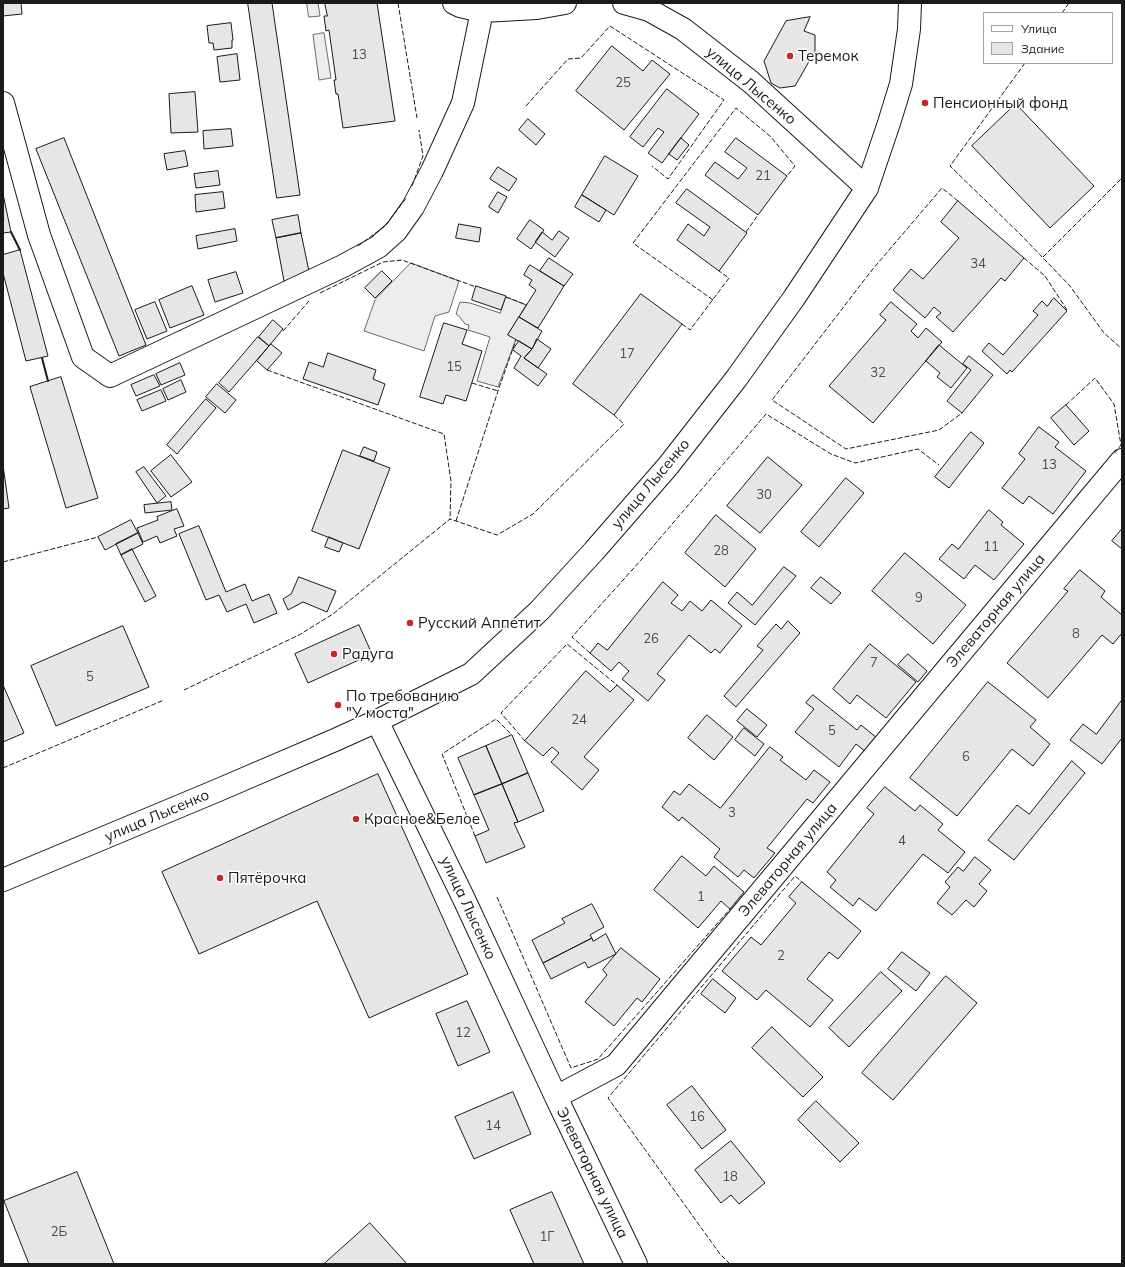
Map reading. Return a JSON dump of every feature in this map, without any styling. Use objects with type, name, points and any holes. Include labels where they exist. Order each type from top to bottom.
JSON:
[{"type":"street","points":[[454,3],[460,6],[482,11],[537,8],[565,3]]},
{"type":"street","name":"улица Лысенко","points":[[624,3],[649,10],[683,29],[751,82],[867,188]]},
{"type":"street","name":"улица Лысенко","points":[[3,880],[216,791],[377,721],[471,674],[538,611],[584,562],[668,466],[736,379],[794,298],[867,188],[901,84],[909,29],[910,3]]},
{"type":"street","points":[[3,103],[39,235],[83,357],[110,376],[378,248],[396,230],[413,208],[432,171],[463,103],[482,11]]},
{"type":"street","name":"Элеваторная улица","points":[[636,1264],[556,1097],[616,1065],[1122,460]]},
{"type":"street","name":"улица Лысенко","points":[[377,721],[464,899],[556,1097]]},
{"type":"shaded area","points":[[307,3],[318,3],[320,16],[309,17]]},
{"type":"shaded area","points":[[324,33],[331,78],[319,80],[313,35]]},
{"type":"shaded area","points":[[411,263],[459,281],[449,312],[435,316],[424,351],[364,331],[375,300]]},
{"type":"shaded area","points":[[506,297],[526,305],[508,335],[516,339],[498,387],[477,381],[490,337],[468,330],[469,325],[465,324],[456,314],[460,302],[470,303],[500,313]]},
{"type":"building","points":[[3,3],[21,3],[22,14],[3,16]]},
{"type":"building","points":[[248,3],[272,3],[300,195],[277,198]]},
{"type":"building","points":[[325,3],[377,3],[395,121],[343,128],[338,94],[336,94],[334,80],[336,80],[329,30],[326,31],[324,16],[327,16]]},
{"type":"building","name":"Теремок","points":[[810,17],[804,31],[815,35],[815,51],[795,86],[780,88],[771,83],[764,61],[786,21]]},
{"type":"building","points":[[231,23],[233,40],[232,48],[214,50],[213,43],[209,43],[207,26]]},
{"type":"building","points":[[612,46],[643,71],[652,60],[670,74],[624,130],[576,91]]},
{"type":"building","points":[[237,54],[240,80],[220,82],[217,57]]},
{"type":"building","points":[[667,89],[699,114],[662,163],[648,153],[664,132],[658,128],[643,147],[630,137]]},
{"type":"building","points":[[195,92],[198,132],[171,133],[169,94]]},
{"type":"building","points":[[1016,104],[1094,186],[1050,228],[972,146]]},
{"type":"building","points":[[528,119],[545,134],[536,145],[519,130]]},
{"type":"building","points":[[231,129],[233,146],[204,149],[203,131]]},
{"type":"building","points":[[64,138],[146,345],[119,356],[36,149]]},
{"type":"building","points":[[681,138],[689,145],[677,160],[669,154]]},
{"type":"building","points":[[736,138],[787,176],[758,215],[705,175],[715,162],[738,179],[747,168],[725,152]]},
{"type":"building","points":[[185,151],[188,166],[167,170],[164,154]]},
{"type":"building","points":[[605,156],[638,176],[614,215],[582,195]]},
{"type":"building","points":[[498,167],[517,179],[509,191],[490,179]]},
{"type":"building","points":[[218,171],[220,185],[196,188],[194,174]]},
{"type":"building","points":[[687,189],[747,233],[719,271],[677,240],[688,224],[704,236],[710,227],[676,203]]},
{"type":"building","points":[[223,192],[225,208],[196,212],[195,195]]},
{"type":"building","points":[[498,192],[507,197],[498,213],[489,207]]},
{"type":"building","points":[[3,194],[11,232],[3,233]]},
{"type":"building","points":[[582,195],[606,210],[599,222],[575,207]]},
{"type":"building","points":[[958,201],[1024,258],[1005,281],[1001,278],[953,332],[936,317],[941,313],[934,307],[925,318],[893,290],[911,269],[923,279],[959,238],[941,222]]},
{"type":"building","points":[[298,215],[301,233],[276,238],[272,220]]},
{"type":"building","points":[[530,220],[544,230],[531,249],[517,239]]},
{"type":"building","points":[[459,224],[481,228],[479,242],[456,238]]},
{"type":"building","points":[[235,229],[237,241],[198,249],[196,236]]},
{"type":"building","points":[[559,231],[569,238],[555,257],[535,242],[542,232],[552,240]]},
{"type":"building","points":[[301,233],[310,276],[284,281],[276,238]]},
{"type":"building","points":[[20,250],[48,356],[26,361],[3,273],[3,255]]},
{"type":"building","points":[[549,258],[573,274],[564,286],[540,271]]},
{"type":"building","points":[[530,265],[564,286],[538,328],[519,317],[536,290],[529,285],[532,280],[524,275]]},
{"type":"building","points":[[382,271],[392,281],[375,298],[365,288]]},
{"type":"building","points":[[236,272],[243,293],[215,302],[208,280]]},
{"type":"building","points":[[192,286],[204,315],[170,328],[159,300]]},
{"type":"building","points":[[476,286],[506,296],[501,310],[472,300]]},
{"type":"building","points":[[641,294],[682,324],[614,415],[573,384]]},
{"type":"building","points":[[1054,298],[1067,311],[1012,372],[1010,370],[1007,374],[982,351],[989,343],[1003,355],[1038,315],[1033,311],[1042,301],[1047,306]]},
{"type":"building","points":[[155,302],[167,331],[147,339],[135,310]]},
{"type":"building","points":[[891,302],[917,324],[911,331],[918,338],[926,328],[942,342],[873,423],[829,386],[886,320],[880,315]]},
{"type":"building","points":[[519,317],[542,331],[532,349],[508,335]]},
{"type":"building","points":[[273,320],[283,329],[269,346],[259,337]]},
{"type":"building","points":[[444,323],[467,330],[462,344],[482,351],[466,401],[446,395],[443,404],[420,397]]},
{"type":"building","points":[[258,337],[269,346],[229,392],[219,383]]},
{"type":"building","points":[[537,339],[551,349],[538,368],[524,358],[532,349]]},
{"type":"building","points":[[519,341],[532,349],[524,358],[547,374],[538,386],[514,368],[521,356],[513,350]]},
{"type":"building","points":[[271,344],[282,353],[267,370],[257,361]]},
{"type":"building","points":[[939,345],[967,368],[951,388],[937,377],[940,373],[926,361]]},
{"type":"building","points":[[328,353],[376,370],[373,379],[385,384],[378,405],[303,379],[309,362],[323,367]]},
{"type":"building","points":[[969,356],[993,375],[962,413],[947,401],[971,370],[963,364]]},
{"type":"building","points":[[180,363],[185,375],[161,385],[156,374]]},
{"type":"building","points":[[154,375],[160,386],[136,396],[131,385]]},
{"type":"building","points":[[61,377],[98,498],[66,508],[30,387]]},
{"type":"building","points":[[181,380],[186,392],[168,400],[163,389]]},
{"type":"building","points":[[217,384],[236,400],[225,413],[206,397]]},
{"type":"building","points":[[161,390],[166,401],[142,411],[137,400]]},
{"type":"building","points":[[206,399],[216,408],[177,454],[167,445]]},
{"type":"building","points":[[1066,405],[1089,431],[1074,445],[1051,418]]},
{"type":"building","points":[[1039,427],[1059,442],[1055,447],[1086,471],[1053,514],[1029,496],[1023,504],[1002,488],[1025,459],[1019,454]]},
{"type":"building","points":[[971,432],[984,443],[949,488],[935,477]]},
{"type":"building","points":[[364,447],[377,452],[374,461],[360,456]]},
{"type":"building","points":[[343,450],[390,468],[359,549],[312,531]]},
{"type":"building","points":[[171,455],[192,482],[171,497],[151,471]]},
{"type":"building","points":[[768,457],[802,485],[760,533],[727,506]]},
{"type":"building","points":[[3,465],[9,508],[3,509]]},
{"type":"building","points":[[144,467],[166,496],[157,503],[136,472]]},
{"type":"building","points":[[846,478],[864,493],[819,547],[801,532]]},
{"type":"building","points":[[171,502],[172,510],[145,513],[144,505]]},
{"type":"building","points":[[177,509],[184,526],[174,529],[177,536],[160,543],[157,536],[143,542],[137,528],[158,520],[157,517]]},
{"type":"building","points":[[989,510],[1003,522],[1001,525],[1024,544],[994,580],[975,565],[964,579],[939,559],[952,544],[958,549]]},
{"type":"building","points":[[716,515],[756,549],[725,587],[685,553]]},
{"type":"building","points":[[131,520],[138,533],[105,550],[98,537]]},
{"type":"building","points":[[199,526],[226,592],[245,584],[252,601],[269,594],[277,613],[254,623],[246,604],[227,612],[219,595],[206,600],[179,534]]},
{"type":"building","points":[[1122,529],[1122,549],[1112,541]]},
{"type":"building","points":[[138,533],[143,544],[121,555],[116,544]]},
{"type":"building","points":[[329,537],[343,543],[339,552],[325,547]]},
{"type":"building","points":[[132,549],[156,596],[145,602],[121,555]]},
{"type":"building","points":[[905,553],[966,605],[933,644],[872,591]]},
{"type":"building","points":[[784,567],[796,576],[755,625],[728,603],[737,592],[752,605]]},
{"type":"building","points":[[1080,570],[1105,591],[1101,597],[1122,615],[1122,633],[1113,644],[1102,635],[1048,698],[1007,663],[1068,591],[1064,589]]},
{"type":"building","points":[[299,577],[336,591],[327,612],[303,602],[288,610],[283,599],[291,594]]},
{"type":"building","points":[[821,577],[841,593],[831,604],[811,588]]},
{"type":"building","points":[[663,582],[678,595],[671,603],[682,611],[690,601],[702,611],[711,600],[742,626],[720,653],[715,649],[711,653],[689,635],[657,674],[665,680],[648,701],[622,679],[629,671],[619,662],[611,671],[590,653],[598,643],[607,650]]},
{"type":"building","points":[[788,621],[800,633],[736,707],[724,696],[763,650],[757,646],[776,624],[781,629]]},
{"type":"building","name":"Радуга","points":[[359,625],[372,654],[308,683],[295,654]]},
{"type":"building","points":[[123,626],[149,687],[56,726],[31,666]]},
{"type":"building","points":[[870,644],[916,682],[886,718],[857,695],[850,704],[833,689]]},
{"type":"building","points":[[908,654],[927,671],[918,682],[898,665]]},
{"type":"building","points":[[586,671],[610,692],[617,685],[634,700],[584,757],[599,770],[582,790],[551,762],[559,753],[552,747],[543,756],[525,741]]},
{"type":"building","points":[[988,682],[1036,720],[1030,727],[1050,744],[1033,766],[1012,749],[957,816],[910,778]]},
{"type":"building","points":[[3,685],[24,733],[3,742]]},
{"type":"building","points":[[813,695],[857,730],[861,725],[877,738],[866,752],[856,744],[839,767],[795,732],[814,709],[806,703]]},
{"type":"building","points":[[1122,700],[1122,738],[1102,764],[1070,740],[1083,724],[1096,734]]},
{"type":"building","points":[[747,709],[767,725],[757,737],[737,721]]},
{"type":"building","points":[[707,715],[733,737],[714,760],[688,738]]},
{"type":"building","points":[[744,728],[764,744],[755,756],[735,740]]},
{"type":"building","points":[[512,735],[528,773],[502,784],[486,746]]},
{"type":"building","points":[[486,746],[502,784],[474,795],[458,758]]},
{"type":"building","points":[[770,747],[783,757],[780,760],[806,780],[814,770],[830,782],[813,803],[807,799],[767,848],[775,853],[754,878],[744,870],[738,877],[714,857],[720,849],[682,817],[679,821],[662,807],[674,791],[680,795],[689,784],[720,808]]},
{"type":"building","points":[[1072,761],[1085,773],[1014,860],[988,840],[1017,805],[1029,814]]},
{"type":"building","points":[[528,773],[544,811],[518,822],[502,784]]},
{"type":"building","points":[[378,774],[468,974],[369,1018],[317,901],[199,954],[162,872]]},
{"type":"building","points":[[502,784],[518,822],[514,823],[525,847],[486,863],[475,836],[489,830],[474,795]]},
{"type":"building","points":[[885,787],[915,811],[920,805],[943,824],[938,830],[965,852],[948,873],[923,854],[876,911],[859,898],[853,906],[830,887],[836,880],[827,872],[874,814],[867,808]]},
{"type":"building","points":[[682,856],[706,876],[714,866],[744,892],[730,909],[721,901],[698,928],[654,890]]},
{"type":"building","points":[[975,857],[991,870],[979,884],[987,891],[974,907],[966,900],[952,915],[937,903],[950,887],[945,882],[958,867],[963,871]]},
{"type":"building","points":[[802,882],[861,931],[838,959],[829,952],[807,979],[833,1000],[810,1027],[766,990],[757,1000],[722,971],[751,937],[761,945],[796,903],[789,897]]},
{"type":"building","points":[[592,904],[604,927],[590,935],[592,938],[543,963],[532,940],[565,923],[562,919]]},
{"type":"building","points":[[606,934],[616,954],[588,968],[585,962],[551,979],[543,963],[592,938],[593,941]]},
{"type":"building","points":[[621,948],[660,979],[642,1002],[637,998],[614,1026],[585,1002],[607,975],[603,970]]},
{"type":"building","points":[[902,952],[930,973],[916,991],[888,969]]},
{"type":"building","points":[[881,972],[902,991],[849,1047],[829,1028]]},
{"type":"building","points":[[946,976],[977,1003],[893,1100],[862,1073]]},
{"type":"building","points":[[713,979],[736,998],[725,1013],[701,994]]},
{"type":"building","points":[[467,1001],[490,1052],[458,1066],[436,1014]]},
{"type":"building","points":[[772,1027],[823,1077],[803,1097],[752,1048]]},
{"type":"building","points":[[692,1086],[726,1130],[702,1149],[667,1105]]},
{"type":"building","points":[[513,1092],[531,1134],[474,1159],[455,1117]]},
{"type":"building","points":[[816,1101],[859,1143],[840,1162],[798,1120]]},
{"type":"building","points":[[731,1141],[765,1183],[739,1204],[731,1195],[721,1203],[695,1170]]},
{"type":"building","points":[[77,1172],[114,1264],[29,1264],[4,1201]]},
{"type":"building","points":[[552,1192],[584,1264],[534,1264],[510,1210]]},
{"type":"building","points":[[370,1223],[407,1264],[324,1264]]},
{"type":"fence","points":[[398,3],[417,118]]},
{"type":"fence","points":[[1063,12],[1069,3]]},
{"type":"fence","points":[[526,106],[568,59],[581,58],[610,26],[724,100],[668,179],[652,166]]},
{"type":"fence","points":[[1024,64],[950,166],[1022,236],[1070,286],[1104,333],[1122,349]]},
{"type":"fence","points":[[713,300],[633,243],[736,108],[770,136],[795,166],[787,176]]},
{"type":"fence","points":[[412,186],[423,156],[419,130]]},
{"type":"fence","points":[[1043,257],[1122,178]]},
{"type":"fence","points":[[958,201],[942,188],[872,270],[772,400],[846,449],[939,430],[962,413]]},
{"type":"fence","points":[[358,246],[385,226],[407,197]]},
{"type":"fence","points":[[746,232],[758,215]]},
{"type":"fence","points":[[1024,258],[1045,276],[1067,310]]},
{"type":"fence","points":[[320,293],[383,262],[402,260],[476,287]]},
{"type":"fence","points":[[682,324],[690,330],[729,278],[719,271]]},
{"type":"fence","points":[[506,297],[527,305]]},
{"type":"fence","points":[[283,331],[309,301]]},
{"type":"fence","points":[[456,521],[516,340]]},
{"type":"fence","points":[[267,370],[444,434],[451,481],[450,519]]},
{"type":"fence","points":[[1066,405],[1095,378],[1114,404],[1121,445],[1114,454]]},
{"type":"fence","points":[[472,383],[498,391]]},
{"type":"fence","points":[[590,653],[572,637],[650,550],[766,414],[831,454],[855,463],[918,449],[939,465]]},
{"type":"fence","points":[[184,690],[299,635],[333,614],[450,519],[497,535],[533,514],[624,424],[614,415]]},
{"type":"fence","points":[[3,562],[98,537]]},
{"type":"fence","points":[[525,741],[501,713],[567,644],[617,685]]},
{"type":"fence","points":[[3,768],[164,700]]},
{"type":"fence","points":[[475,836],[442,754],[496,719],[512,735]]},
{"type":"fence","points":[[730,1264],[720,1254],[608,1098],[795,876],[802,882]]},
{"type":"fence","points":[[497,897],[571,1068],[598,1059],[730,909]]},
{"type":"wall","points":[[11,232],[20,250]]},
{"type":"wall","points":[[42,358],[48,381]]},
{"type":"place","name":"Теремок","points":[[790,56]]},
{"type":"place","name":"Пенсионный фонд","points":[[925,103]]},
{"type":"place","name":"Русский Аппетит","points":[[410,623]]},
{"type":"place","name":"Радуга","points":[[334,654]]},
{"type":"place","name":"По требованию \"У моста\"","points":[[338,705]]},
{"type":"place","name":"Красное&Белое","points":[[356,819]]},
{"type":"place","name":"Пятёрочка","points":[[220,878]]}]
